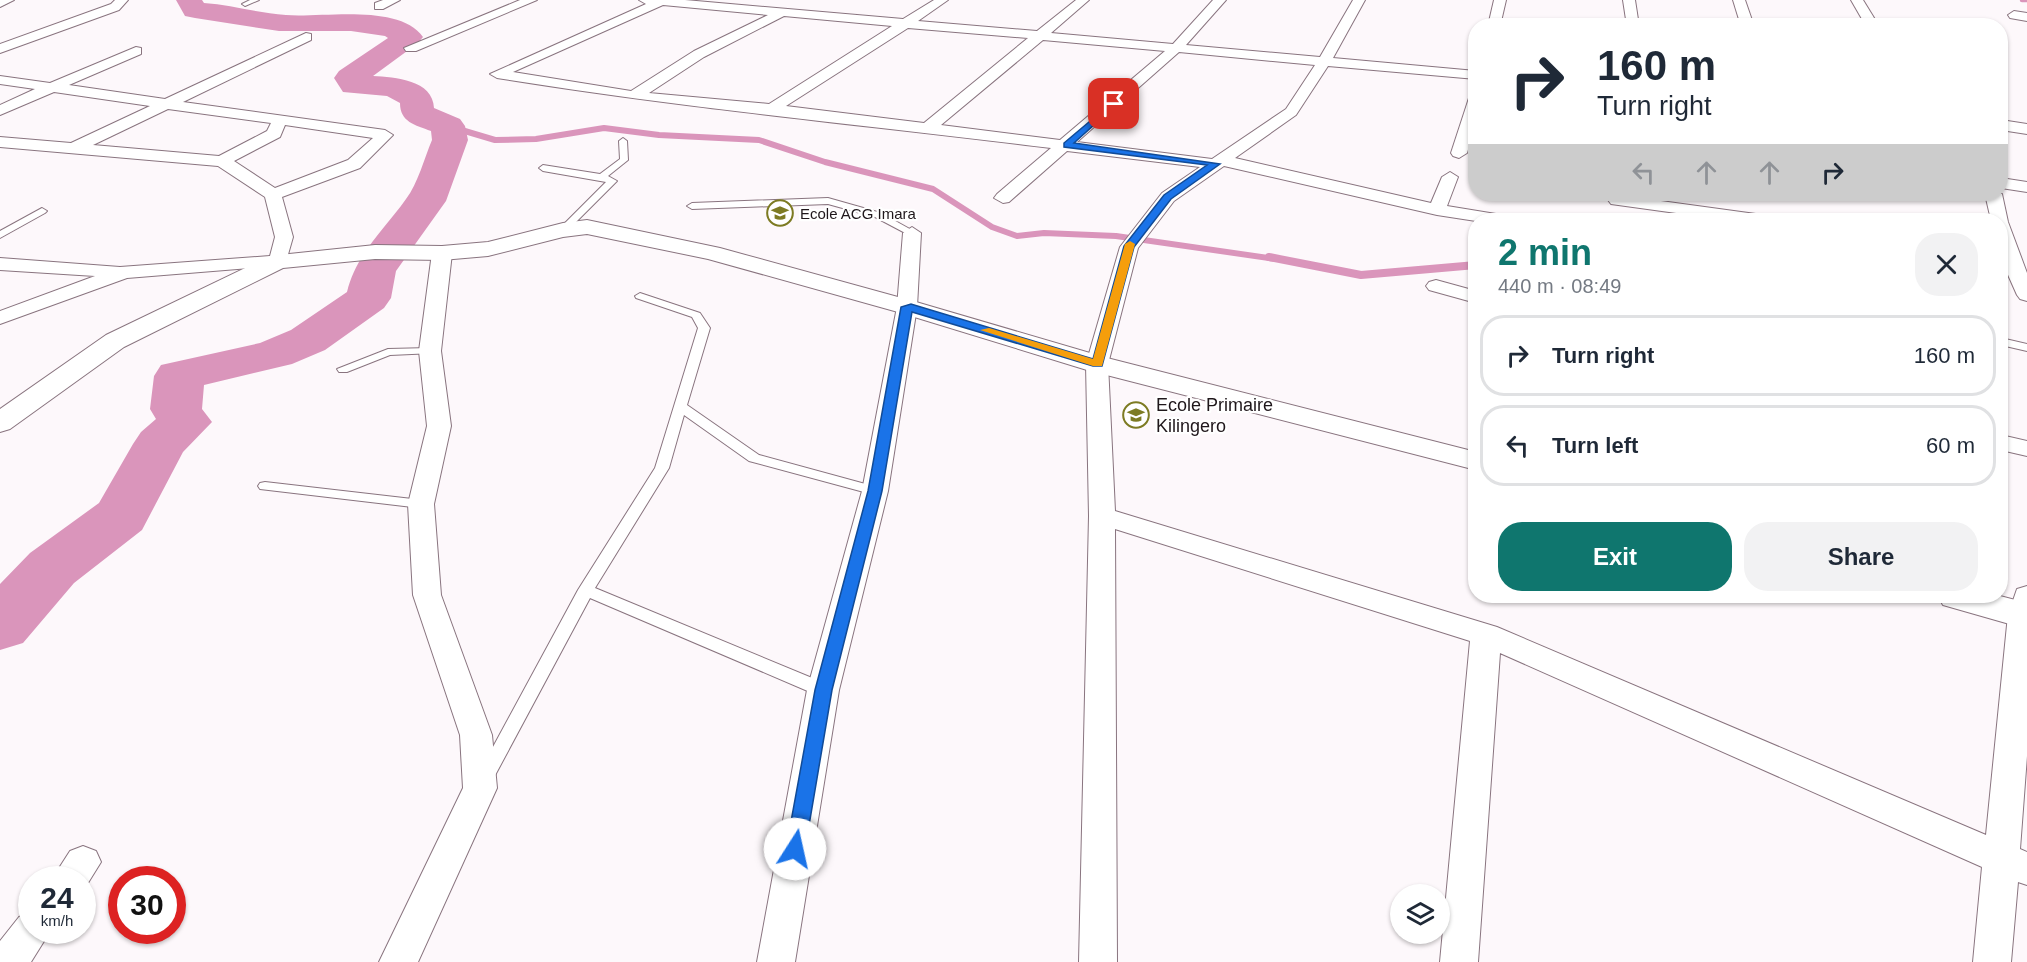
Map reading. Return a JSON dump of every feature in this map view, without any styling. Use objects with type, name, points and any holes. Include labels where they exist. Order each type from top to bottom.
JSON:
[{"type":"street","points":[[0,3],[8,0]]},
{"type":"street","points":[[0,49],[115,7],[122,0]]},
{"type":"street","points":[[379,6],[394,0]]},
{"type":"street","points":[[411,48],[531,0]]},
{"type":"street","points":[[645,0],[1468,74]]},
{"type":"street","points":[[634,96],[699,54],[806,0]]},
{"type":"street","points":[[772,109],[942,0]]},
{"type":"street","points":[[928,128],[1083,0]]},
{"type":"street","points":[[1003,198],[1067,145],[1175,49],[1220,0]]},
{"type":"street","points":[[1098,962],[1102,516],[1097,364],[1133,240],[1168,197],[1291,112],[1324,62],[1359,0]]},
{"type":"street","points":[[1496,18],[1500,0]]},
{"type":"street","points":[[1629,0],[1632,18]]},
{"type":"street","points":[[1739,0],[1745,18]]},
{"type":"street","points":[[1857,0],[1868,18]]},
{"type":"street","points":[[663,1],[497,74],[634,96],[772,109],[1218,162],[1468,215]]},
{"type":"street","points":[[74,148],[306,37]]},
{"type":"street","points":[[0,110],[136,51]]},
{"type":"street","points":[[0,80],[385,135],[354,164],[273,195]]},
{"type":"street","points":[[222,161],[274,134],[280,120]]},
{"type":"street","points":[[1459,153],[1468,124]]},
{"type":"street","points":[[2008,126],[2027,129]]},
{"type":"street","points":[[0,142],[222,161],[273,195],[284,237],[278,261],[115,341],[0,423]]},
{"type":"street","points":[[1437,210],[1450,177]]},
{"type":"street","points":[[2008,184],[2027,187]]},
{"type":"street","points":[[1643,201],[1719,213]]},
{"type":"street","points":[[0,264],[124,272],[375,252],[442,253],[488,249],[563,230],[587,227],[712,253],[907,307],[1097,364],[1468,459]]},
{"type":"street","points":[[776,962],[823,690],[875,491],[907,307],[912,233]]},
{"type":"street","points":[[2011,252],[2027,295]]},
{"type":"street","points":[[398,962],[480,788],[476,735],[427,595],[421,504],[440,426],[430,351],[442,253]]},
{"type":"street","points":[[0,318],[124,272]]},
{"type":"street","points":[[1436,286],[1468,295]]},
{"type":"street","points":[[2008,444],[2027,449]]},
{"type":"street","points":[[1102,516],[1486,635],[2015,864]]},
{"type":"street","points":[[1992,962],[2015,864],[2026,609],[1994,603]]},
{"type":"street","points":[[1459,962],[1486,635]]},
{"type":"street","points":[[8,962],[22,944]]},
{"type":"lane","points":[[244,4],[256,0]]},
{"type":"lane","points":[[602,177],[624,160],[623,141]]},
{"type":"lane","points":[[543,168],[602,177],[612,181],[563,230]]},
{"type":"lane","points":[[692,206],[828,201],[878,215],[912,233]]},
{"type":"lane","points":[[0,235],[42,211]]},
{"type":"lane","points":[[480,788],[586,590],[662,468],[704,328],[696,315],[640,296]]},
{"type":"lane","points":[[2008,342],[2027,348]]},
{"type":"lane","points":[[343,369],[388,352],[430,351]]},
{"type":"lane","points":[[680,406],[754,458],[875,491]]},
{"type":"lane","points":[[265,486],[421,504]]},
{"type":"lane","points":[[586,590],[823,690]]},
{"type":"waterway","points":[[0,626],[52,568],[121,516],[160,444],[185,422],[176,409],[179,376],[275,354],[308,340],[368,298],[374,271],[398,235],[426,201],[450,140],[448,126],[417,113],[417,98],[393,87],[354,85],[350,78],[408,37],[395,30],[366,23],[291,24],[267,21],[195,10],[189,0]]},
{"type":"waterway","points":[[2022,0],[2027,0]]},
{"type":"waterway","points":[[448,126],[495,140],[536,139],[604,128],[659,135],[759,140],[825,162],[933,189],[992,227],[1017,236],[1044,233],[1116,236],[1276,259]]},
{"type":"waterway","points":[[1269,257],[1361,275],[1468,266]]},
{"type":"slow traffic","points":[[985,330],[1097,364],[1130,244]]},
{"type":"place","name":"Ecole ACG Imara","points":[[780,213]]},
{"type":"place","name":"Ecole Primaire Kilingero","points":[[1136,415]]},
{"type":"route","points":[[795,849],[823,690],[875,491],[907,307],[1097,364],[1129,246],[1168,197],[1215,164],[1067,145],[1114,104]]}]
